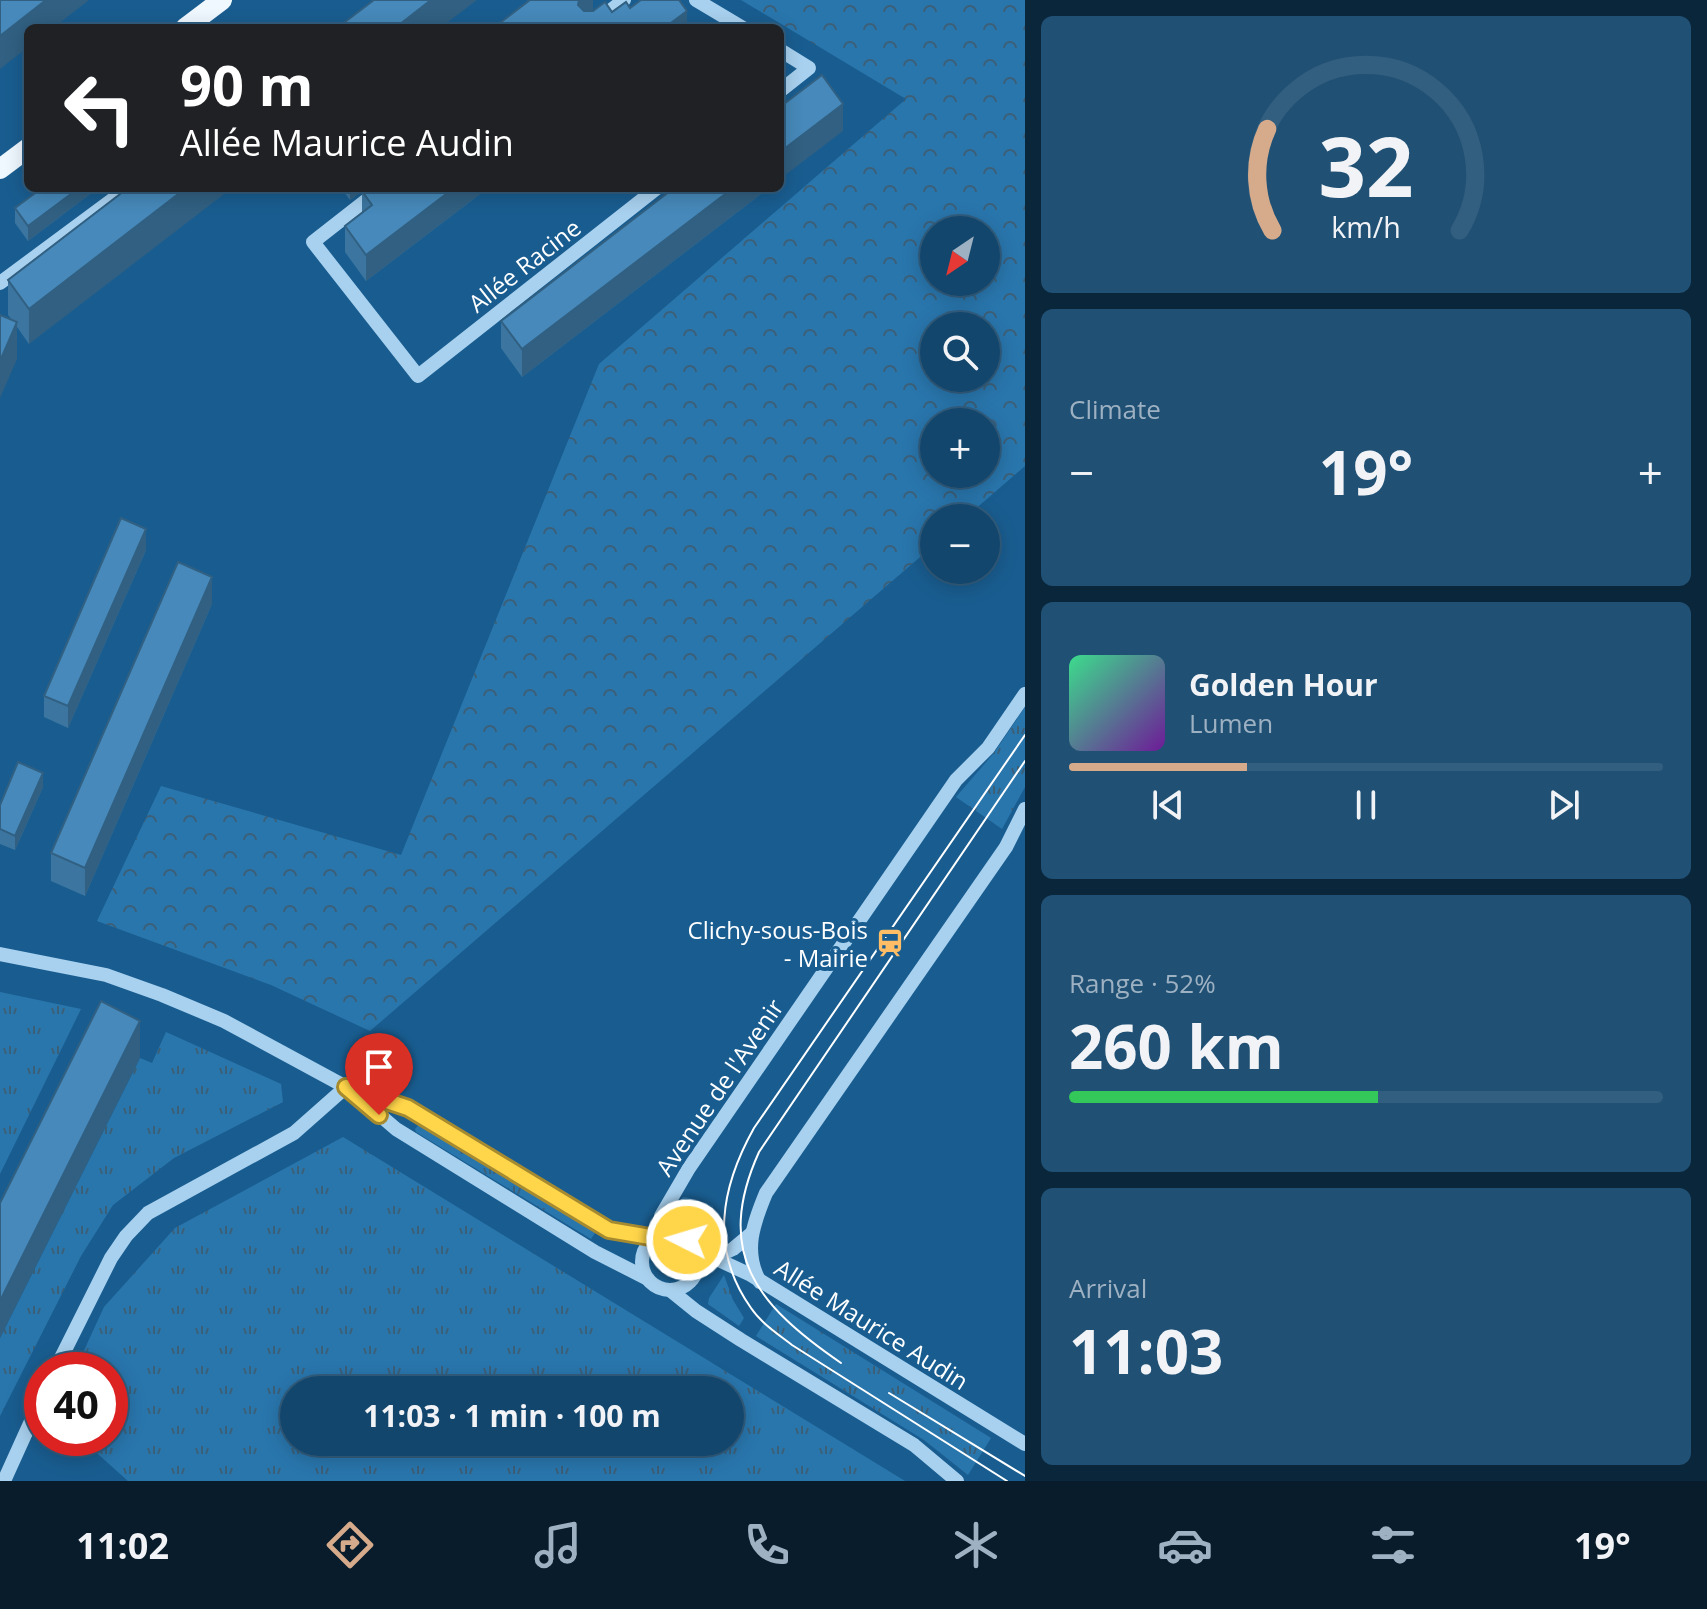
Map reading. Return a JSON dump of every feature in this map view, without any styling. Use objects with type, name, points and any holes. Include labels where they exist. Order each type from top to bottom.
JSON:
[{"type":"main road","points":[[190,24],[222,0]]},
{"type":"main road","points":[[0,169],[24,151]]},
{"type":"street","points":[[593,24],[624,0]]},
{"type":"street","points":[[696,0],[736,24]]},
{"type":"street","points":[[784,52],[809,68],[784,88]]},
{"type":"street","points":[[0,283],[123,192]]},
{"type":"street","name":"Allée Racine","points":[[377,192],[313,242],[418,376],[652,192]]},
{"type":"street","name":"Avenue de l'Avenir","points":[[656,1238],[661,1216],[689,1168],[949,791],[988,748],[1025,694]]},
{"type":"street","points":[[760,1282],[752,1268],[751,1234],[766,1193],[1006,847],[1025,809]]},
{"type":"street","points":[[0,954],[106,975],[224,1021],[346,1087],[408,1108],[609,1230],[656,1238]]},
{"type":"street","points":[[346,1087],[396,1129],[595,1252],[648,1279]]},
{"type":"street","points":[[64,1352],[111,1258],[148,1213],[294,1133],[346,1087]]},
{"type":"street","points":[[670,1290],[687,1285],[693,1279],[697,1265],[693,1248],[687,1240],[666,1234],[656,1238],[643,1253],[643,1271],[655,1286],[670,1290],[741,1340],[914,1445],[957,1481]]},
{"type":"street","points":[[697,1265],[733,1249],[751,1234]]},
{"type":"street","name":"Allée Maurice Audin","points":[[693,1248],[760,1282],[1025,1444]]},
{"type":"street","points":[[4,1481],[24,1437]]},
{"type":"green space","points":[[741,0],[1025,0],[1025,466],[1000,488],[1000,408],[920,408],[920,488],[1000,488],[981,504],[920,504],[920,557],[370,1031],[271,985],[97,921],[161,786],[401,855],[599,364],[906,99]]},
{"type":"green space","points":[[1025,707],[1025,787],[1002,829],[956,797],[994,753]]},
{"type":"green space","points":[[0,992],[81,1009],[0,1174]]},
{"type":"green space","points":[[166,1032],[281,1084],[283,1102],[174,1158],[113,1205],[81,1256],[32,1352],[24,1352],[24,1369],[0,1416],[0,1338],[140,1058],[152,1063]]},
{"type":"green space","points":[[420,1123],[570,1214],[595,1233],[591,1239],[416,1132]]},
{"type":"green space","points":[[343,1137],[733,1376],[280,1376],[280,1456],[744,1456],[744,1382],[905,1481],[128,1481],[100,1456],[128,1456],[128,1352],[83,1352],[104,1307],[175,1228]]},
{"type":"green space","points":[[683,1197],[713,1206],[714,1242],[677,1216],[678,1204]]},
{"type":"green space","points":[[724,1275],[744,1318],[739,1326],[708,1304]]},
{"type":"green space","points":[[776,1304],[991,1438],[968,1475],[924,1440],[756,1336]]},
{"type":"building","points":[[0,0],[46,0],[0,36]]},
{"type":"building","points":[[374,0],[431,0],[400,24],[342,24]]},
{"type":"building","points":[[530,0],[579,0],[578,5],[584,11],[593,11],[605,2],[612,12],[626,2],[630,8],[641,0],[679,0],[687,11],[669,24],[498,24]]},
{"type":"building","points":[[822,75],[843,104],[784,149],[784,104]]},
{"type":"building","points":[[37,192],[74,192],[28,226],[15,208]]},
{"type":"building","points":[[123,192],[181,192],[29,309],[8,280]]},
{"type":"building","points":[[363,192],[449,192],[366,255],[345,226],[372,205]]},
{"type":"building","points":[[669,192],[728,192],[522,349],[501,321]]},
{"type":"building","points":[[0,315],[17,322],[0,361]]},
{"type":"building","points":[[121,518],[146,529],[68,706],[44,696]]},
{"type":"building","points":[[178,562],[212,577],[85,868],[51,853]]},
{"type":"building","points":[[18,762],[43,773],[15,836],[0,829],[0,805]]},
{"type":"building","points":[[101,1001],[140,1021],[0,1301],[0,1203]]},
{"type":"tram line","points":[[1007,1481],[792,1345],[765,1323],[751,1308],[729,1263],[724,1218],[734,1173],[754,1128],[1025,735]]},
{"type":"tram line","points":[[841,1363],[787,1320],[766,1298],[752,1274],[743,1249],[741,1220],[746,1188],[759,1152],[1025,761]]},
{"type":"tram line","points":[[889,1393],[1025,1476]]},
{"type":"place","name":"Clichy-sous-Bois - Mairie","points":[[890,943]]},
{"type":"route","points":[[379,1115],[346,1087],[408,1108],[609,1230],[656,1238],[666,1234],[677,1235],[687,1240]]}]
